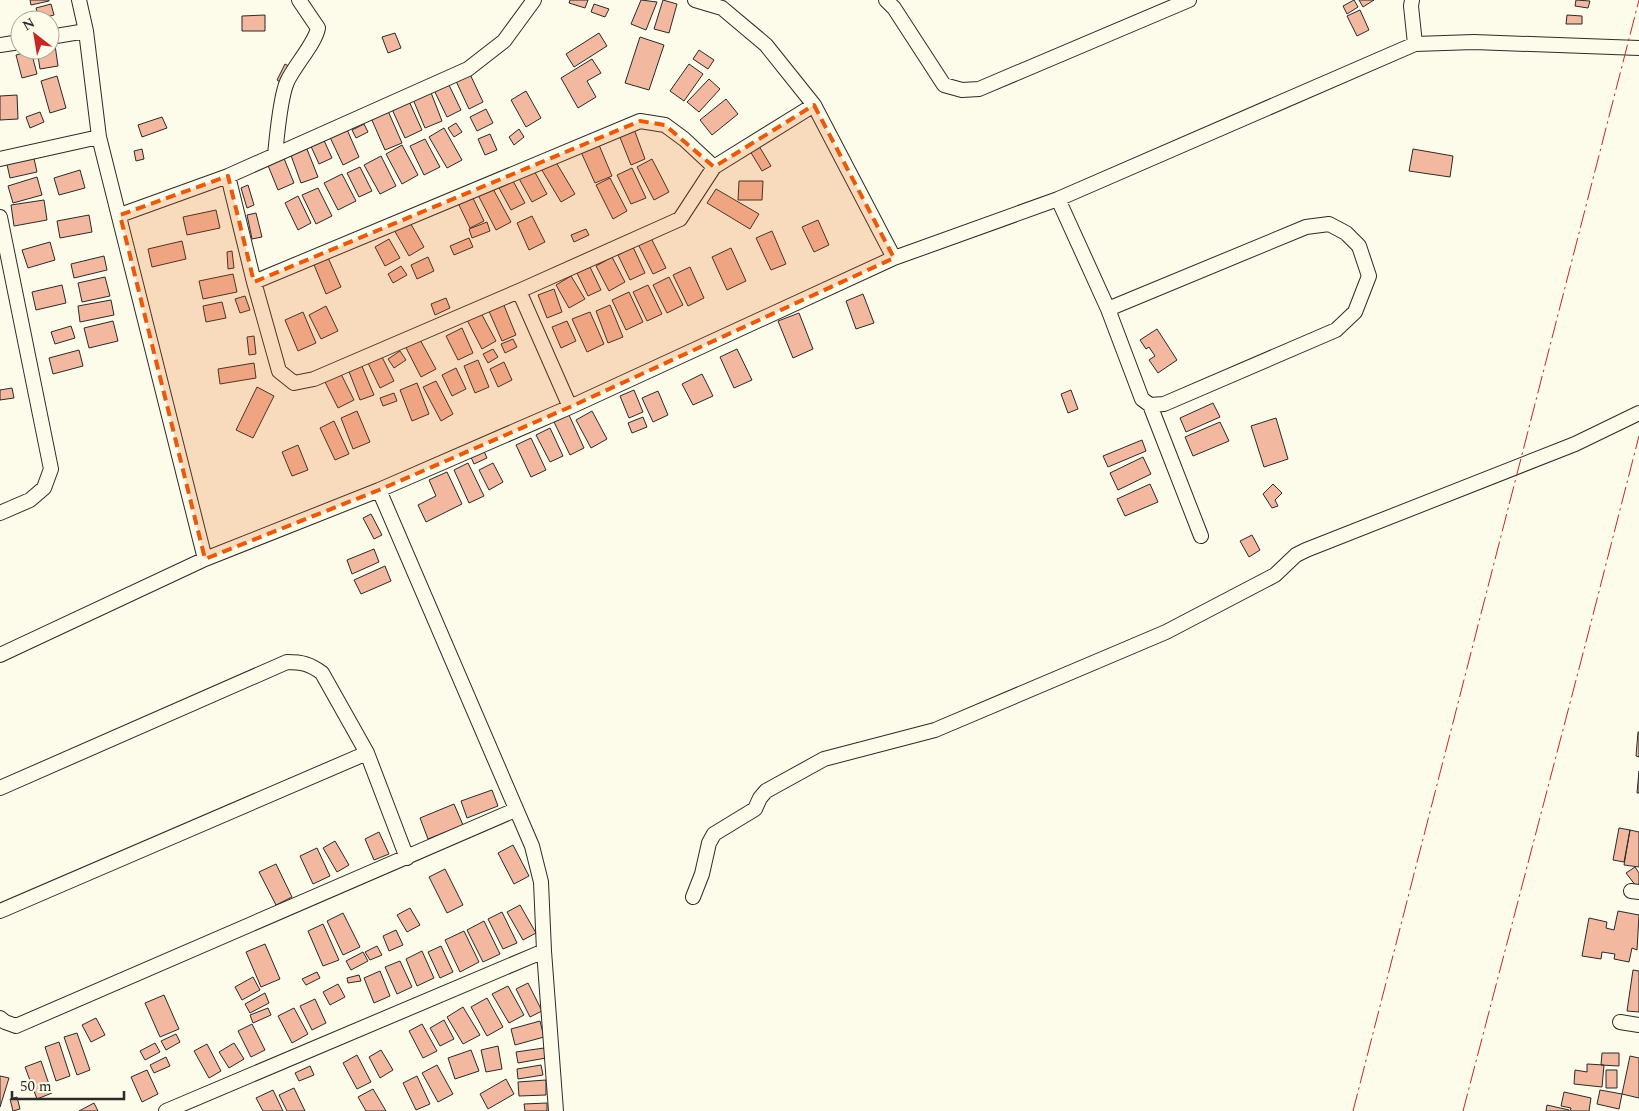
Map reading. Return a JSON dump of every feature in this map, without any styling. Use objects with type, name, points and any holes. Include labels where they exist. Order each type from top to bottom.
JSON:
[{"type":"street","points":[[79,0],[86,31],[99,137],[205,559]]},
{"type":"street","points":[[274,155],[286,84],[316,35],[318,28],[299,0]]},
{"type":"street","points":[[120,215],[228,176],[468,69],[504,41],[534,0]]},
{"type":"street","points":[[695,0],[723,4],[766,46],[814,105],[894,258]]},
{"type":"street","points":[[886,0],[894,8],[944,85],[962,90],[978,89],[1189,0]]},
{"type":"street","points":[[1412,0],[1415,44]]},
{"type":"street","points":[[60,35],[86,31]]},
{"type":"street","points":[[0,655],[205,559],[379,490],[570,408],[894,258],[1058,199],[1415,44],[1474,42],[1639,48]]},
{"type":"street","points":[[228,176],[254,282],[279,371],[294,383],[314,379],[519,292],[680,219],[714,167],[814,105]]},
{"type":"street","points":[[254,282],[640,121],[665,125],[684,139],[714,167]]},
{"type":"street","points":[[0,159],[99,137]]},
{"type":"street","points":[[1058,199],[1108,309],[1142,399],[1150,405],[1201,536]]},
{"type":"street","points":[[0,217],[51,469],[44,488],[30,500],[0,513]]},
{"type":"street","points":[[1108,309],[1306,227],[1329,224],[1346,233],[1359,246],[1369,276],[1355,312],[1336,330],[1164,404],[1150,405]]},
{"type":"street","points":[[519,292],[570,408]]},
{"type":"street","points":[[693,898],[702,874],[709,843],[714,834],[755,809],[766,791],[824,759],[935,730],[1157,636],[1275,575],[1296,555],[1306,550],[1575,444],[1639,413]]},
{"type":"street","points":[[379,490],[532,846],[541,882],[544,951],[556,1111]]},
{"type":"street","points":[[0,788],[287,662],[302,662],[312,665],[322,673],[367,753],[407,858]]},
{"type":"street","points":[[0,911],[367,753]]},
{"type":"street","points":[[0,1018],[16,1026],[516,810]]},
{"type":"street","points":[[166,1111],[544,951]]},
{"type":"street","points":[[1620,1022],[1639,1024]]},
{"type":"highlighted area","points":[[814,105],[894,258],[570,407],[379,490],[205,559],[120,215],[228,176],[254,282],[640,121],[665,125],[714,167]]},
{"type":"building","points":[[30,0],[49,0],[49,1],[31,5]]},
{"type":"building","points":[[570,0],[588,0],[585,8],[569,3]]},
{"type":"building","points":[[641,0],[657,2],[646,30],[631,24]]},
{"type":"building","points":[[663,0],[677,4],[669,33],[654,29]]},
{"type":"building","points":[[1354,0],[1358,7],[1347,14],[1343,6]]},
{"type":"building","points":[[1359,0],[1374,0],[1363,7]]},
{"type":"building","points":[[1576,0],[1590,1],[1588,8],[1575,6]]},
{"type":"building","points":[[51,4],[53,10],[37,10],[36,8]]},
{"type":"building","points":[[594,4],[609,9],[605,17],[591,12]]},
{"type":"building","points":[[1360,10],[1369,30],[1357,36],[1347,16]]},
{"type":"building","points":[[265,15],[265,31],[242,31],[242,16]]},
{"type":"building","points":[[1567,15],[1582,16],[1582,24],[1566,24]]},
{"type":"building","points":[[395,33],[401,48],[388,53],[382,37]]},
{"type":"building","points":[[599,33],[607,46],[574,67],[566,54]]},
{"type":"building","points":[[640,37],[664,45],[649,90],[625,83]]},
{"type":"building","points":[[699,50],[714,60],[708,69],[693,59]]},
{"type":"building","points":[[592,59],[601,73],[587,81],[596,97],[578,108],[561,78]]},
{"type":"building","points":[[17,60],[33,60],[37,74],[22,78]]},
{"type":"building","points":[[39,60],[57,60],[58,66],[40,69]]},
{"type":"building","points":[[285,64],[292,68],[283,84],[277,80]]},
{"type":"building","points":[[689,64],[703,74],[684,101],[670,91]]},
{"type":"building","points":[[469,72],[483,102],[469,109],[455,79]]},
{"type":"building","points":[[57,76],[66,108],[50,113],[41,81]]},
{"type":"building","points":[[709,79],[720,89],[699,112],[687,102]]},
{"type":"building","points":[[448,83],[461,110],[447,117],[434,90]]},
{"type":"building","points":[[430,90],[442,121],[425,128],[412,97]]},
{"type":"building","points":[[526,91],[541,118],[526,127],[511,100]]},
{"type":"building","points":[[17,95],[18,119],[0,120],[0,96]]},
{"type":"building","points":[[408,99],[422,130],[405,138],[391,107]]},
{"type":"building","points":[[726,99],[738,114],[712,135],[700,120]]},
{"type":"building","points":[[486,109],[493,123],[477,131],[470,117]]},
{"type":"building","points":[[388,111],[402,143],[385,150],[371,118]]},
{"type":"building","points":[[40,112],[44,122],[30,128],[26,117]]},
{"type":"building","points":[[162,117],[167,128],[142,137],[138,125]]},
{"type":"building","points":[[456,123],[462,132],[454,137],[448,128]]},
{"type":"building","points":[[364,124],[368,132],[356,138],[352,130]]},
{"type":"building","points":[[345,125],[359,157],[343,165],[328,133]]},
{"type":"building","points":[[444,128],[462,160],[447,168],[429,137]]},
{"type":"building","points":[[519,129],[524,137],[514,145],[509,137]]},
{"type":"building","points":[[634,129],[645,159],[631,165],[619,135]]},
{"type":"building","points":[[490,134],[497,150],[485,155],[478,139]]},
{"type":"building","points":[[322,136],[332,158],[319,164],[309,142]]},
{"type":"building","points":[[425,139],[440,167],[424,175],[410,146]]},
{"type":"building","points":[[305,144],[318,177],[301,183],[289,150]]},
{"type":"building","points":[[402,145],[418,175],[402,184],[386,154]]},
{"type":"building","points":[[599,145],[612,176],[595,183],[581,152]]},
{"type":"building","points":[[759,146],[771,166],[762,171],[750,151]]},
{"type":"building","points":[[142,149],[144,159],[136,161],[134,151]]},
{"type":"building","points":[[1413,149],[1453,156],[1450,177],[1409,171]]},
{"type":"building","points":[[33,154],[37,172],[10,178],[6,160]]},
{"type":"building","points":[[283,156],[294,183],[278,190],[267,163]]},
{"type":"building","points":[[381,156],[396,186],[380,194],[364,165]]},
{"type":"building","points":[[554,159],[575,194],[561,202],[540,167]]},
{"type":"building","points":[[652,159],[669,192],[654,200],[637,167]]},
{"type":"building","points":[[360,167],[372,191],[359,197],[347,173]]},
{"type":"building","points":[[532,167],[547,194],[532,202],[517,175]]},
{"type":"building","points":[[632,168],[646,198],[631,204],[617,175]]},
{"type":"building","points":[[80,170],[85,188],[59,195],[54,178]]},
{"type":"building","points":[[342,174],[356,201],[338,210],[324,183]]},
{"type":"building","points":[[37,177],[42,195],[13,203],[8,186]]},
{"type":"building","points":[[610,178],[627,211],[613,219],[596,185]]},
{"type":"building","points":[[513,181],[525,203],[511,210],[499,188]]},
{"type":"building","points":[[739,181],[763,181],[762,200],[738,200]]},
{"type":"building","points":[[248,185],[254,205],[247,208],[241,188]]},
{"type":"building","points":[[492,187],[511,222],[496,230],[478,195]]},
{"type":"building","points":[[318,188],[332,216],[316,224],[302,195]]},
{"type":"building","points":[[716,189],[759,214],[750,229],[707,203]]},
{"type":"building","points":[[298,196],[311,223],[298,230],[285,203]]},
{"type":"building","points":[[472,196],[484,221],[470,228],[458,203]]},
{"type":"building","points":[[44,200],[47,220],[14,226],[11,205]]},
{"type":"building","points":[[216,210],[220,228],[187,235],[183,217]]},
{"type":"building","points":[[256,213],[262,237],[252,239],[247,215]]},
{"type":"building","points":[[89,215],[92,232],[60,238],[57,221]]},
{"type":"building","points":[[532,216],[545,242],[529,250],[517,223]]},
{"type":"building","points":[[408,219],[424,247],[409,256],[393,228]]},
{"type":"building","points":[[818,220],[829,245],[814,252],[802,227]]},
{"type":"building","points":[[487,222],[490,231],[472,238],[469,229]]},
{"type":"building","points":[[586,229],[589,235],[574,242],[571,235]]},
{"type":"building","points":[[772,231],[786,264],[771,270],[756,238]]},
{"type":"building","points":[[469,238],[473,247],[454,255],[450,246]]},
{"type":"building","points":[[651,238],[666,268],[653,274],[638,244]]},
{"type":"building","points":[[389,239],[400,258],[385,266],[375,247]]},
{"type":"building","points":[[182,241],[186,259],[152,267],[148,249]]},
{"type":"building","points":[[50,242],[55,260],[28,268],[22,250]]},
{"type":"building","points":[[633,247],[645,273],[630,280],[618,255]]},
{"type":"building","points":[[731,248],[746,281],[727,290],[712,257]]},
{"type":"building","points":[[232,251],[234,268],[228,269],[227,252]]},
{"type":"building","points":[[326,253],[341,287],[326,294],[312,260]]},
{"type":"building","points":[[104,256],[107,270],[74,278],[71,264]]},
{"type":"building","points":[[428,257],[434,271],[417,279],[411,265]]},
{"type":"building","points":[[612,257],[625,282],[609,291],[596,266]]},
{"type":"building","points":[[401,266],[407,275],[393,283],[388,274]]},
{"type":"building","points":[[590,267],[601,290],[588,296],[577,273]]},
{"type":"building","points":[[690,267],[704,298],[688,306],[673,275]]},
{"type":"building","points":[[233,274],[237,292],[203,299],[199,281]]},
{"type":"building","points":[[571,276],[585,299],[569,308],[556,285]]},
{"type":"building","points":[[105,277],[110,296],[82,302],[78,283]]},
{"type":"building","points":[[669,277],[683,305],[667,313],[653,285]]},
{"type":"building","points":[[62,285],[66,303],[36,310],[32,292]]},
{"type":"building","points":[[648,285],[662,314],[647,321],[633,292]]},
{"type":"building","points":[[554,289],[562,312],[547,318],[538,295]]},
{"type":"building","points":[[629,292],[643,322],[626,330],[612,300]]},
{"type":"building","points":[[863,294],[874,323],[856,329],[846,301]]},
{"type":"building","points":[[245,296],[250,310],[240,313],[235,299]]},
{"type":"building","points":[[446,298],[450,308],[435,315],[431,304]]},
{"type":"building","points":[[111,300],[114,315],[80,322],[78,306]]},
{"type":"building","points":[[222,302],[226,318],[206,322],[203,306]]},
{"type":"building","points":[[503,303],[516,335],[502,341],[488,309]]},
{"type":"building","points":[[610,305],[623,337],[608,343],[596,311]]},
{"type":"building","points":[[326,306],[338,331],[321,339],[309,315]]},
{"type":"building","points":[[303,312],[316,343],[298,351],[285,320]]},
{"type":"building","points":[[590,312],[604,344],[587,352],[572,319]]},
{"type":"building","points":[[481,313],[496,341],[482,349],[467,320]]},
{"type":"building","points":[[799,313],[813,349],[793,358],[778,321]]},
{"type":"building","points":[[113,321],[118,341],[89,348],[84,328]]},
{"type":"building","points":[[567,321],[576,341],[561,348],[552,327]]},
{"type":"building","points":[[71,326],[75,338],[55,344],[51,332]]},
{"type":"building","points":[[462,328],[473,353],[458,360],[446,336]]},
{"type":"building","points":[[1157,329],[1177,360],[1158,373],[1149,360],[1155,356],[1149,347],[1146,349],[1140,340]]},
{"type":"building","points":[[254,336],[256,354],[249,355],[247,337]]},
{"type":"building","points":[[418,336],[436,369],[421,377],[404,344]]},
{"type":"building","points":[[513,339],[517,347],[505,353],[501,344]]},
{"type":"building","points":[[493,349],[498,357],[488,363],[483,354]]},
{"type":"building","points":[[737,349],[752,380],[734,388],[720,357]]},
{"type":"building","points":[[79,350],[83,366],[53,374],[49,358]]},
{"type":"building","points":[[400,351],[406,360],[394,368],[388,359]]},
{"type":"building","points":[[381,355],[394,381],[380,388],[367,361]]},
{"type":"building","points":[[478,360],[489,387],[475,393],[464,366]]},
{"type":"building","points":[[504,362],[512,380],[498,387],[490,369]]},
{"type":"building","points":[[254,363],[256,378],[220,384],[218,369]]},
{"type":"building","points":[[361,364],[374,395],[360,400],[348,369]]},
{"type":"building","points":[[456,368],[466,389],[452,396],[442,375]]},
{"type":"building","points":[[339,370],[354,400],[338,408],[323,378]]},
{"type":"building","points":[[702,374],[713,396],[693,405],[682,384]]},
{"type":"building","points":[[436,381],[453,414],[441,421],[423,387]]},
{"type":"building","points":[[417,383],[429,414],[412,421],[400,390]]},
{"type":"building","points":[[257,387],[274,396],[253,438],[236,430]]},
{"type":"building","points":[[12,388],[14,398],[0,400],[0,390]]},
{"type":"building","points":[[634,390],[643,412],[629,418],[620,396]]},
{"type":"building","points":[[1071,390],[1078,409],[1068,413],[1061,394]]},
{"type":"building","points":[[658,391],[668,415],[653,422],[642,398]]},
{"type":"building","points":[[394,393],[397,401],[383,406],[380,398]]},
{"type":"building","points":[[1213,403],[1220,417],[1186,432],[1180,418]]},
{"type":"building","points":[[357,411],[370,442],[353,449],[341,418]]},
{"type":"building","points":[[592,411],[607,439],[591,448],[576,420]]},
{"type":"building","points":[[569,415],[584,448],[570,455],[554,422]]},
{"type":"building","points":[[643,417],[647,427],[632,433],[628,423]]},
{"type":"building","points":[[1276,418],[1288,459],[1264,467],[1251,426]]},
{"type":"building","points":[[334,421],[349,454],[335,460],[320,428]]},
{"type":"building","points":[[1220,422],[1229,441],[1193,456],[1185,437]]},
{"type":"building","points":[[550,428],[563,456],[550,462],[536,435]]},
{"type":"building","points":[[531,438],[546,470],[531,477],[516,445]]},
{"type":"building","points":[[1142,440],[1146,451],[1108,467],[1103,456]]},
{"type":"building","points":[[298,445],[308,470],[292,476],[282,452]]},
{"type":"building","points":[[483,449],[487,458],[474,464],[470,455]]},
{"type":"building","points":[[1143,457],[1151,474],[1118,490],[1110,473]]},
{"type":"building","points":[[468,463],[484,496],[469,503],[454,470]]},
{"type":"building","points":[[493,463],[503,482],[489,490],[479,470]]},
{"type":"building","points":[[447,472],[462,504],[426,522],[418,505],[436,496],[429,480]]},
{"type":"building","points":[[1150,484],[1158,502],[1125,516],[1117,499]]},
{"type":"building","points":[[1273,484],[1282,493],[1275,500],[1278,506],[1272,508],[1263,494]]},
{"type":"building","points":[[371,514],[382,535],[374,539],[363,518]]},
{"type":"building","points":[[1252,535],[1260,550],[1249,557],[1240,541]]},
{"type":"building","points":[[374,549],[379,562],[352,574],[347,560]]},
{"type":"building","points":[[385,566],[391,581],[361,594],[354,580]]},
{"type":"building","points":[[1639,732],[1639,757],[1636,756]]},
{"type":"building","points":[[1639,771],[1639,793],[1637,793]]},
{"type":"building","points":[[492,790],[498,806],[467,818],[461,801]]},
{"type":"building","points":[[454,804],[463,825],[428,839],[420,818]]},
{"type":"building","points":[[1619,828],[1630,830],[1624,862],[1613,860]]},
{"type":"building","points":[[1630,830],[1639,832],[1639,867],[1624,865]]},
{"type":"building","points":[[379,832],[389,854],[374,860],[365,839]]},
{"type":"building","points":[[335,841],[349,865],[337,872],[323,848]]},
{"type":"building","points":[[513,845],[529,876],[514,884],[498,853]]},
{"type":"building","points":[[317,848],[330,876],[313,884],[300,856]]},
{"type":"building","points":[[276,864],[292,897],[276,905],[259,872]]},
{"type":"building","points":[[1635,867],[1639,873],[1639,884],[1636,886],[1626,873]]},
{"type":"building","points":[[445,869],[463,905],[447,913],[429,877]]},
{"type":"building","points":[[520,905],[536,933],[523,940],[507,912]]},
{"type":"building","points":[[410,908],[420,925],[407,932],[397,915]]},
{"type":"building","points":[[1618,911],[1639,915],[1637,950],[1632,948],[1629,962],[1614,959],[1615,954],[1602,952],[1601,959],[1582,956],[1589,918],[1607,922],[1606,928],[1614,930]]},
{"type":"building","points":[[502,912],[517,943],[503,949],[488,919]]},
{"type":"building","points":[[343,913],[360,947],[343,955],[327,921]]},
{"type":"building","points":[[484,921],[500,954],[483,962],[467,930]]},
{"type":"building","points":[[323,924],[339,960],[323,966],[308,931]]},
{"type":"building","points":[[396,930],[403,945],[389,951],[383,936]]},
{"type":"building","points":[[464,931],[479,962],[460,972],[445,940]]},
{"type":"building","points":[[265,944],[280,979],[261,987],[246,952]]},
{"type":"building","points":[[377,946],[382,955],[370,960],[365,952]]},
{"type":"building","points":[[441,946],[453,972],[440,978],[428,952]]},
{"type":"building","points":[[422,951],[434,978],[417,986],[406,959]]},
{"type":"building","points":[[363,952],[368,961],[351,970],[346,961]]},
{"type":"building","points":[[400,961],[412,987],[397,994],[385,967]]},
{"type":"building","points":[[1633,970],[1639,971],[1639,1012],[1627,1011]]},
{"type":"building","points":[[380,971],[390,996],[374,1003],[364,978]]},
{"type":"building","points":[[317,972],[320,978],[306,985],[302,979]]},
{"type":"building","points":[[359,975],[361,981],[348,983],[347,978]]},
{"type":"building","points":[[253,977],[260,990],[242,1000],[235,987]]},
{"type":"building","points":[[528,983],[542,1011],[530,1017],[516,989]]},
{"type":"building","points":[[338,984],[345,997],[330,1005],[323,992]]},
{"type":"building","points":[[508,986],[524,1015],[509,1023],[492,994]]},
{"type":"building","points":[[265,993],[269,1003],[250,1013],[245,1004]]},
{"type":"building","points":[[164,995],[179,1029],[160,1037],[145,1003]]},
{"type":"building","points":[[487,998],[503,1027],[487,1036],[471,1007]]},
{"type":"building","points":[[315,999],[326,1023],[312,1030],[300,1006]]},
{"type":"building","points":[[463,1007],[480,1035],[463,1044],[447,1017]]},
{"type":"building","points":[[268,1008],[271,1015],[253,1023],[250,1015]]},
{"type":"building","points":[[294,1008],[308,1034],[292,1043],[278,1016]]},
{"type":"building","points":[[96,1018],[105,1035],[91,1042],[82,1025]]},
{"type":"building","points":[[444,1020],[454,1039],[440,1046],[430,1028]]},
{"type":"building","points":[[540,1021],[544,1037],[515,1045],[511,1029]]},
{"type":"building","points":[[252,1024],[265,1050],[251,1057],[238,1031]]},
{"type":"building","points":[[422,1024],[437,1051],[423,1058],[409,1031]]},
{"type":"building","points":[[77,1033],[90,1070],[77,1075],[64,1037]]},
{"type":"building","points":[[176,1034],[180,1042],[166,1050],[161,1041]]},
{"type":"building","points":[[59,1042],[70,1076],[56,1081],[45,1047]]},
{"type":"building","points":[[155,1043],[160,1052],[145,1060],[140,1051]]},
{"type":"building","points":[[234,1043],[244,1059],[229,1068],[219,1052]]},
{"type":"building","points":[[207,1044],[221,1071],[209,1078],[194,1051]]},
{"type":"building","points":[[498,1046],[502,1069],[486,1072],[481,1050]]},
{"type":"building","points":[[544,1048],[546,1058],[518,1063],[516,1052]]},
{"type":"building","points":[[381,1050],[393,1070],[380,1078],[369,1057]]},
{"type":"building","points":[[471,1050],[479,1071],[455,1079],[448,1058]]},
{"type":"building","points":[[1602,1053],[1619,1053],[1619,1066],[1601,1065]]},
{"type":"building","points":[[357,1055],[371,1082],[357,1089],[343,1063]]},
{"type":"building","points":[[1630,1056],[1639,1058],[1639,1098],[1622,1094]]},
{"type":"building","points":[[166,1057],[170,1066],[154,1073],[150,1065]]},
{"type":"building","points":[[41,1061],[52,1093],[37,1099],[25,1067]]},
{"type":"building","points":[[1587,1064],[1604,1065],[1602,1087],[1574,1084],[1575,1070],[1587,1072]]},
{"type":"building","points":[[437,1065],[453,1094],[438,1102],[422,1073]]},
{"type":"building","points":[[541,1065],[543,1075],[518,1079],[517,1069]]},
{"type":"building","points":[[310,1066],[314,1075],[299,1081],[295,1073]]},
{"type":"building","points":[[147,1070],[158,1094],[142,1102],[131,1077]]},
{"type":"building","points":[[1606,1070],[1617,1070],[1617,1088],[1606,1088]]},
{"type":"building","points":[[0,1076],[9,1078],[0,1107]]},
{"type":"building","points":[[417,1076],[430,1104],[416,1110],[403,1083]]},
{"type":"building","points":[[506,1079],[514,1094],[488,1109],[480,1094]]},
{"type":"building","points":[[546,1080],[546,1095],[519,1096],[518,1082]]},
{"type":"building","points":[[294,1088],[305,1111],[287,1111],[279,1095]]},
{"type":"building","points":[[373,1089],[386,1111],[366,1111],[358,1097]]},
{"type":"building","points":[[273,1090],[283,1111],[263,1111],[256,1098]]},
{"type":"building","points":[[1600,1090],[1622,1094],[1619,1109],[1597,1104]]},
{"type":"building","points":[[1564,1092],[1591,1098],[1589,1111],[1570,1111],[1571,1108],[1561,1106]]},
{"type":"building","points":[[17,1097],[20,1109],[13,1111],[10,1099]]},
{"type":"building","points":[[94,1103],[98,1111],[79,1111]]},
{"type":"building","points":[[547,1103],[547,1111],[525,1111],[524,1104]]},
{"type":"building","points":[[1547,1105],[1569,1110],[1569,1111],[1546,1111]]},
{"type":"power","points":[[1353,1111],[1639,0]]},
{"type":"power","points":[[1463,1111],[1639,436]]}]
